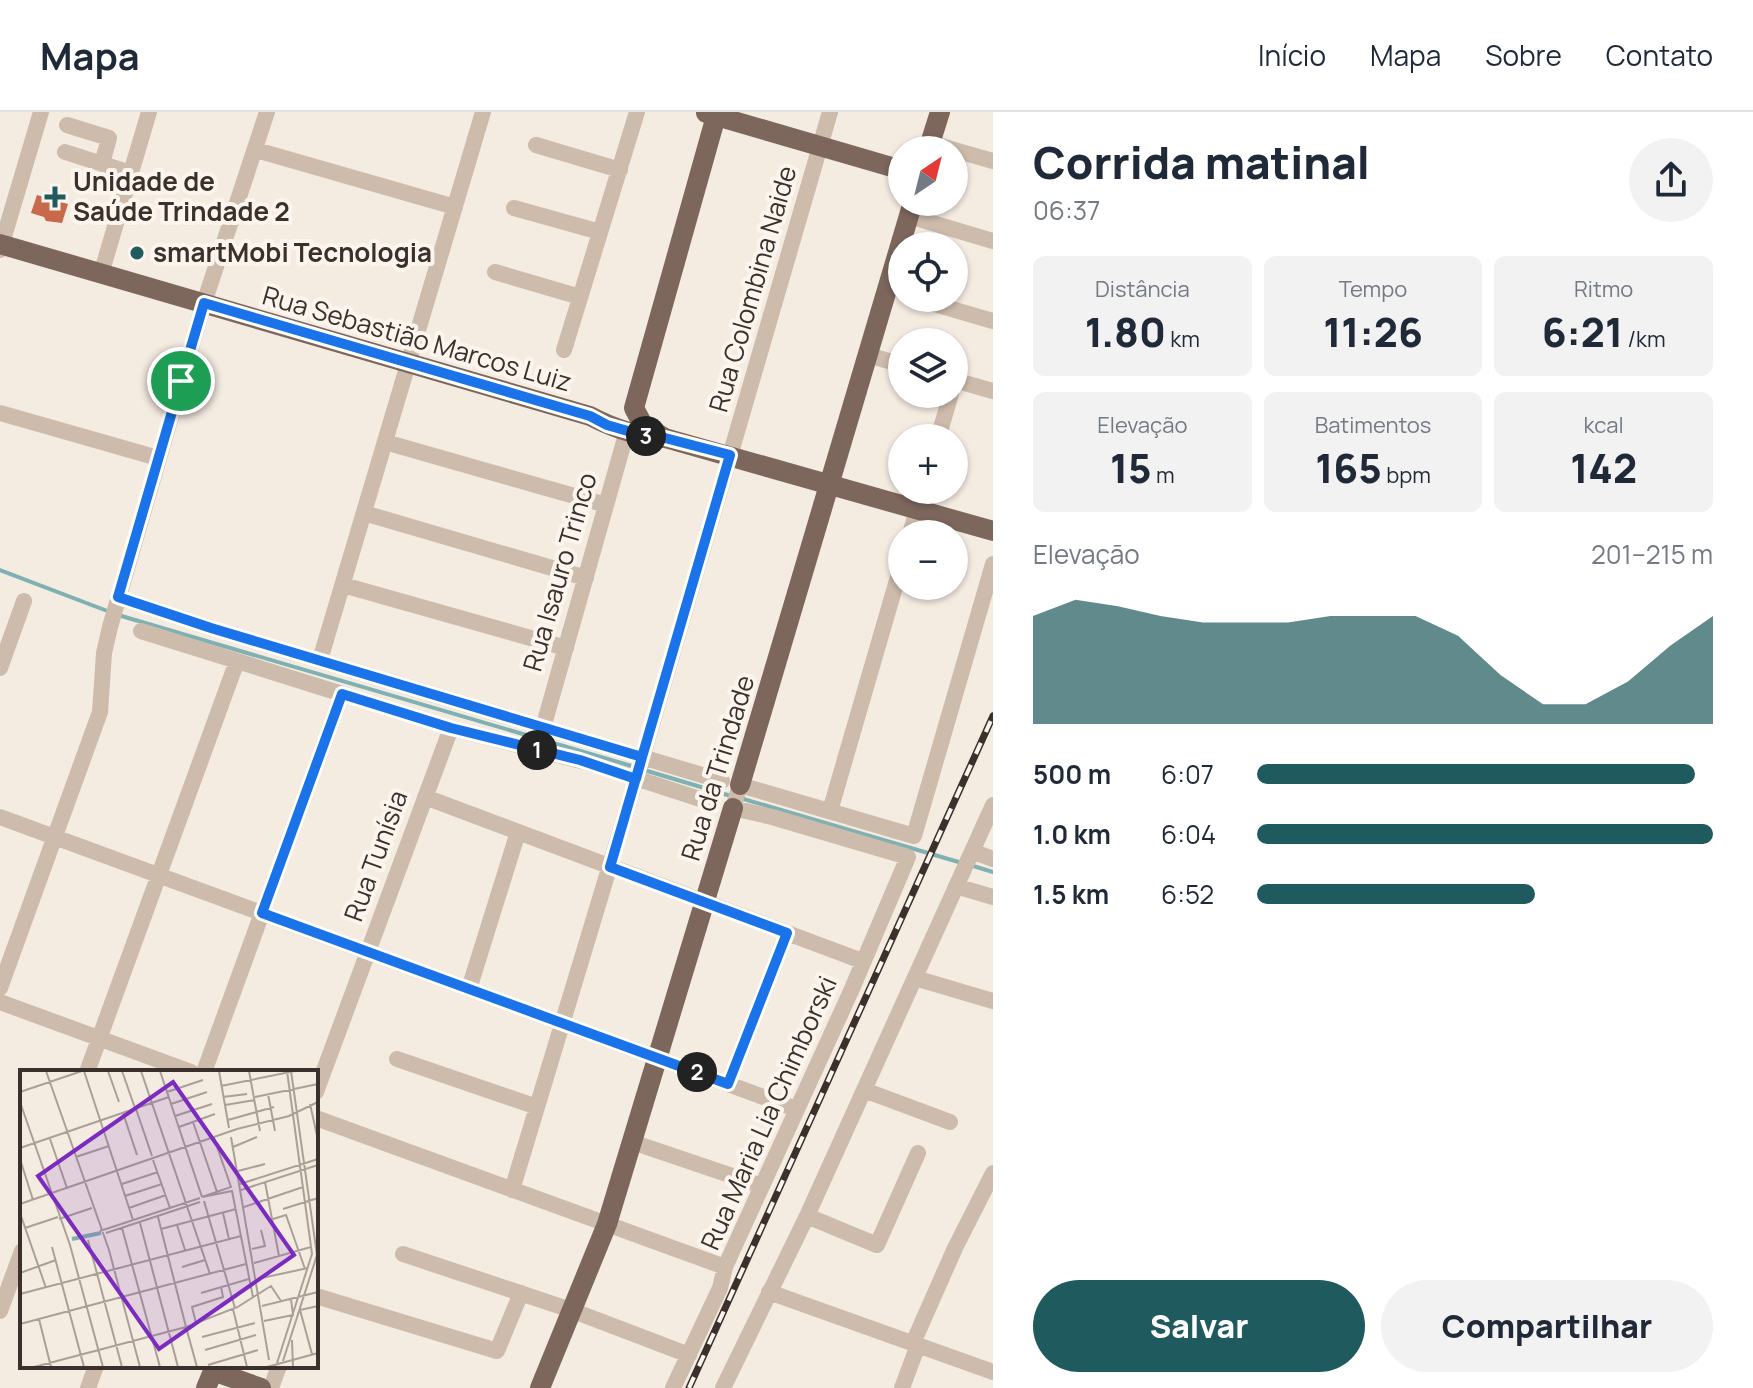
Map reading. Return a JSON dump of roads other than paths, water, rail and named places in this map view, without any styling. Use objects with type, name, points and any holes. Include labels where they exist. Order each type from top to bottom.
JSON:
[{"type":"main road","points":[[932,136],[940,112]]},
{"type":"main road","points":[[634,408],[712,113],[888,166]]},
{"type":"main road","name":"Rua Sebastião Marcos Luiz","points":[[1,246],[409,362],[590,416],[627,431],[665,438],[830,484],[888,494]]},
{"type":"main road","name":"Rua da Trindade","points":[[731,783],[830,484],[868,355],[888,307]]},
{"type":"main road","name":"Rua Sebastião Marcos Luiz","points":[[590,416],[619,417],[634,408],[643,425],[665,438]]},
{"type":"main road","name":"Rua Sebastião Marcos Luiz","points":[[929,504],[993,531]]},
{"type":"main road","name":"Rua da Trindade","points":[[540,1388],[607,1224],[733,808]]},
{"type":"main road","points":[[208,1373],[261,1388]]},
{"type":"street","points":[[1,246],[41,112]]},
{"type":"street","points":[[101,274],[149,112]]},
{"type":"street","points":[[0,988],[100,712],[104,653],[118,597],[204,303],[267,112]]},
{"type":"street","points":[[320,660],[483,112]]},
{"type":"street","points":[[564,350],[637,112]]},
{"type":"street","name":"Rua Colombina Naide","points":[[512,1190],[636,779],[830,112]]},
{"type":"street","points":[[67,125],[109,138],[102,164]]},
{"type":"street","points":[[536,145],[620,170]]},
{"type":"street","points":[[256,150],[455,207]]},
{"type":"street","points":[[65,152],[131,173]]},
{"type":"street","points":[[968,155],[993,161]]},
{"type":"street","points":[[514,208],[600,232]]},
{"type":"street","points":[[929,216],[993,241]]},
{"type":"street","points":[[495,272],[580,297]]},
{"type":"street","points":[[962,312],[993,321]]},
{"type":"street","points":[[868,355],[888,361]]},
{"type":"street","points":[[968,385],[993,391]]},
{"type":"street","points":[[0,413],[158,458]]},
{"type":"street","name":"Rua Isauro Trinco","points":[[543,728],[627,431]]},
{"type":"street","points":[[385,442],[606,505]]},
{"type":"street","points":[[364,513],[586,578]]},
{"type":"street","points":[[118,597],[543,728],[914,836],[993,564]]},
{"type":"street","points":[[343,585],[566,648]]},
{"type":"street","points":[[830,811],[891,600]]},
{"type":"street","points":[[0,668],[24,601]]},
{"type":"street","points":[[141,631],[451,728],[580,760],[709,802]]},
{"type":"street","points":[[88,1070],[237,661]]},
{"type":"street","points":[[205,1070],[342,694]]},
{"type":"street","name":"Rua Tunísia","points":[[318,1087],[451,728]]},
{"type":"street","name":"Rua da Trindade","points":[[731,783],[733,808]]},
{"type":"street","points":[[425,797],[862,961]]},
{"type":"street","name":"Rua Maria Lia Chimborski","points":[[673,1388],[720,1288],[725,1267],[851,991],[908,857],[733,808]]},
{"type":"street","points":[[731,1386],[769,1292],[807,1216],[992,811]]},
{"type":"street","points":[[0,817],[796,1109]]},
{"type":"street","points":[[469,989],[518,832]]},
{"type":"street","points":[[971,854],[993,859]]},
{"type":"street","points":[[959,881],[993,897]]},
{"type":"street","points":[[728,1084],[787,933]]},
{"type":"street","points":[[915,978],[993,1001]]},
{"type":"street","points":[[0,1002],[185,1070]]},
{"type":"street","points":[[397,1059],[537,1107]]},
{"type":"street","points":[[864,1090],[950,1122]]},
{"type":"street","points":[[318,1119],[725,1267]]},
{"type":"street","points":[[632,1142],[762,1186]]},
{"type":"street","points":[[807,1216],[877,1245],[918,1153]]},
{"type":"street","points":[[902,1388],[915,1344],[955,1248],[993,1173]]},
{"type":"street","points":[[403,1254],[571,1310],[689,1355]]},
{"type":"street","points":[[7,1300],[20,1258]]},
{"type":"street","points":[[769,1292],[993,1372]]},
{"type":"street","points":[[318,1297],[497,1351],[521,1293]]},
{"type":"street","points":[[88,1388],[95,1368]]},
{"type":"street","points":[[271,1388],[278,1368]]},
{"type":"waterway","points":[[0,570],[110,612]]},
{"type":"waterway","points":[[118,615],[635,767]]},
{"type":"waterway","points":[[644,770],[731,796]]},
{"type":"waterway","points":[[740,798],[962,863]]},
{"type":"waterway","points":[[970,865],[993,872]]},
{"type":"railway","points":[[689,1388],[993,716]]},
{"type":"place","name":"Unidade de Saúde Trindade 2","points":[[55,197]]},
{"type":"place","name":"smartMobi Tecnologia","points":[[137,253]]}]
